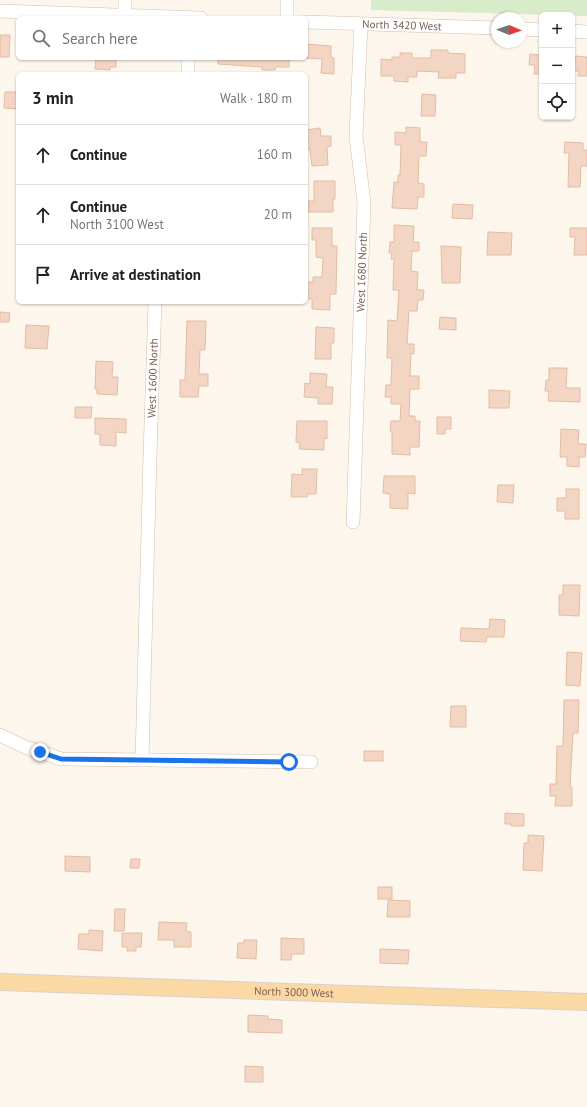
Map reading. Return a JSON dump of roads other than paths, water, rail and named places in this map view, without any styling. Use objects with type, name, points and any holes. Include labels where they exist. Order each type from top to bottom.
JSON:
[{"type":"main road","name":"North 3000 West","points":[[0,982],[587,1002]]},
{"type":"street","points":[[125,0],[125,15]]},
{"type":"street","points":[[287,0],[287,16]]},
{"type":"street","points":[[0,11],[146,16]]},
{"type":"street","name":"North 3420 West","points":[[308,22],[491,28]]},
{"type":"street","name":"West 1680 North","points":[[353,522],[364,203],[356,136],[361,24]]},
{"type":"street","points":[[527,29],[539,30]]},
{"type":"street","points":[[575,31],[587,32]]},
{"type":"street","points":[[188,60],[188,72]]},
{"type":"street","name":"West 1600 North","points":[[142,760],[155,304]]},
{"type":"street","points":[[0,735],[25,747],[61,759],[311,762]]}]
